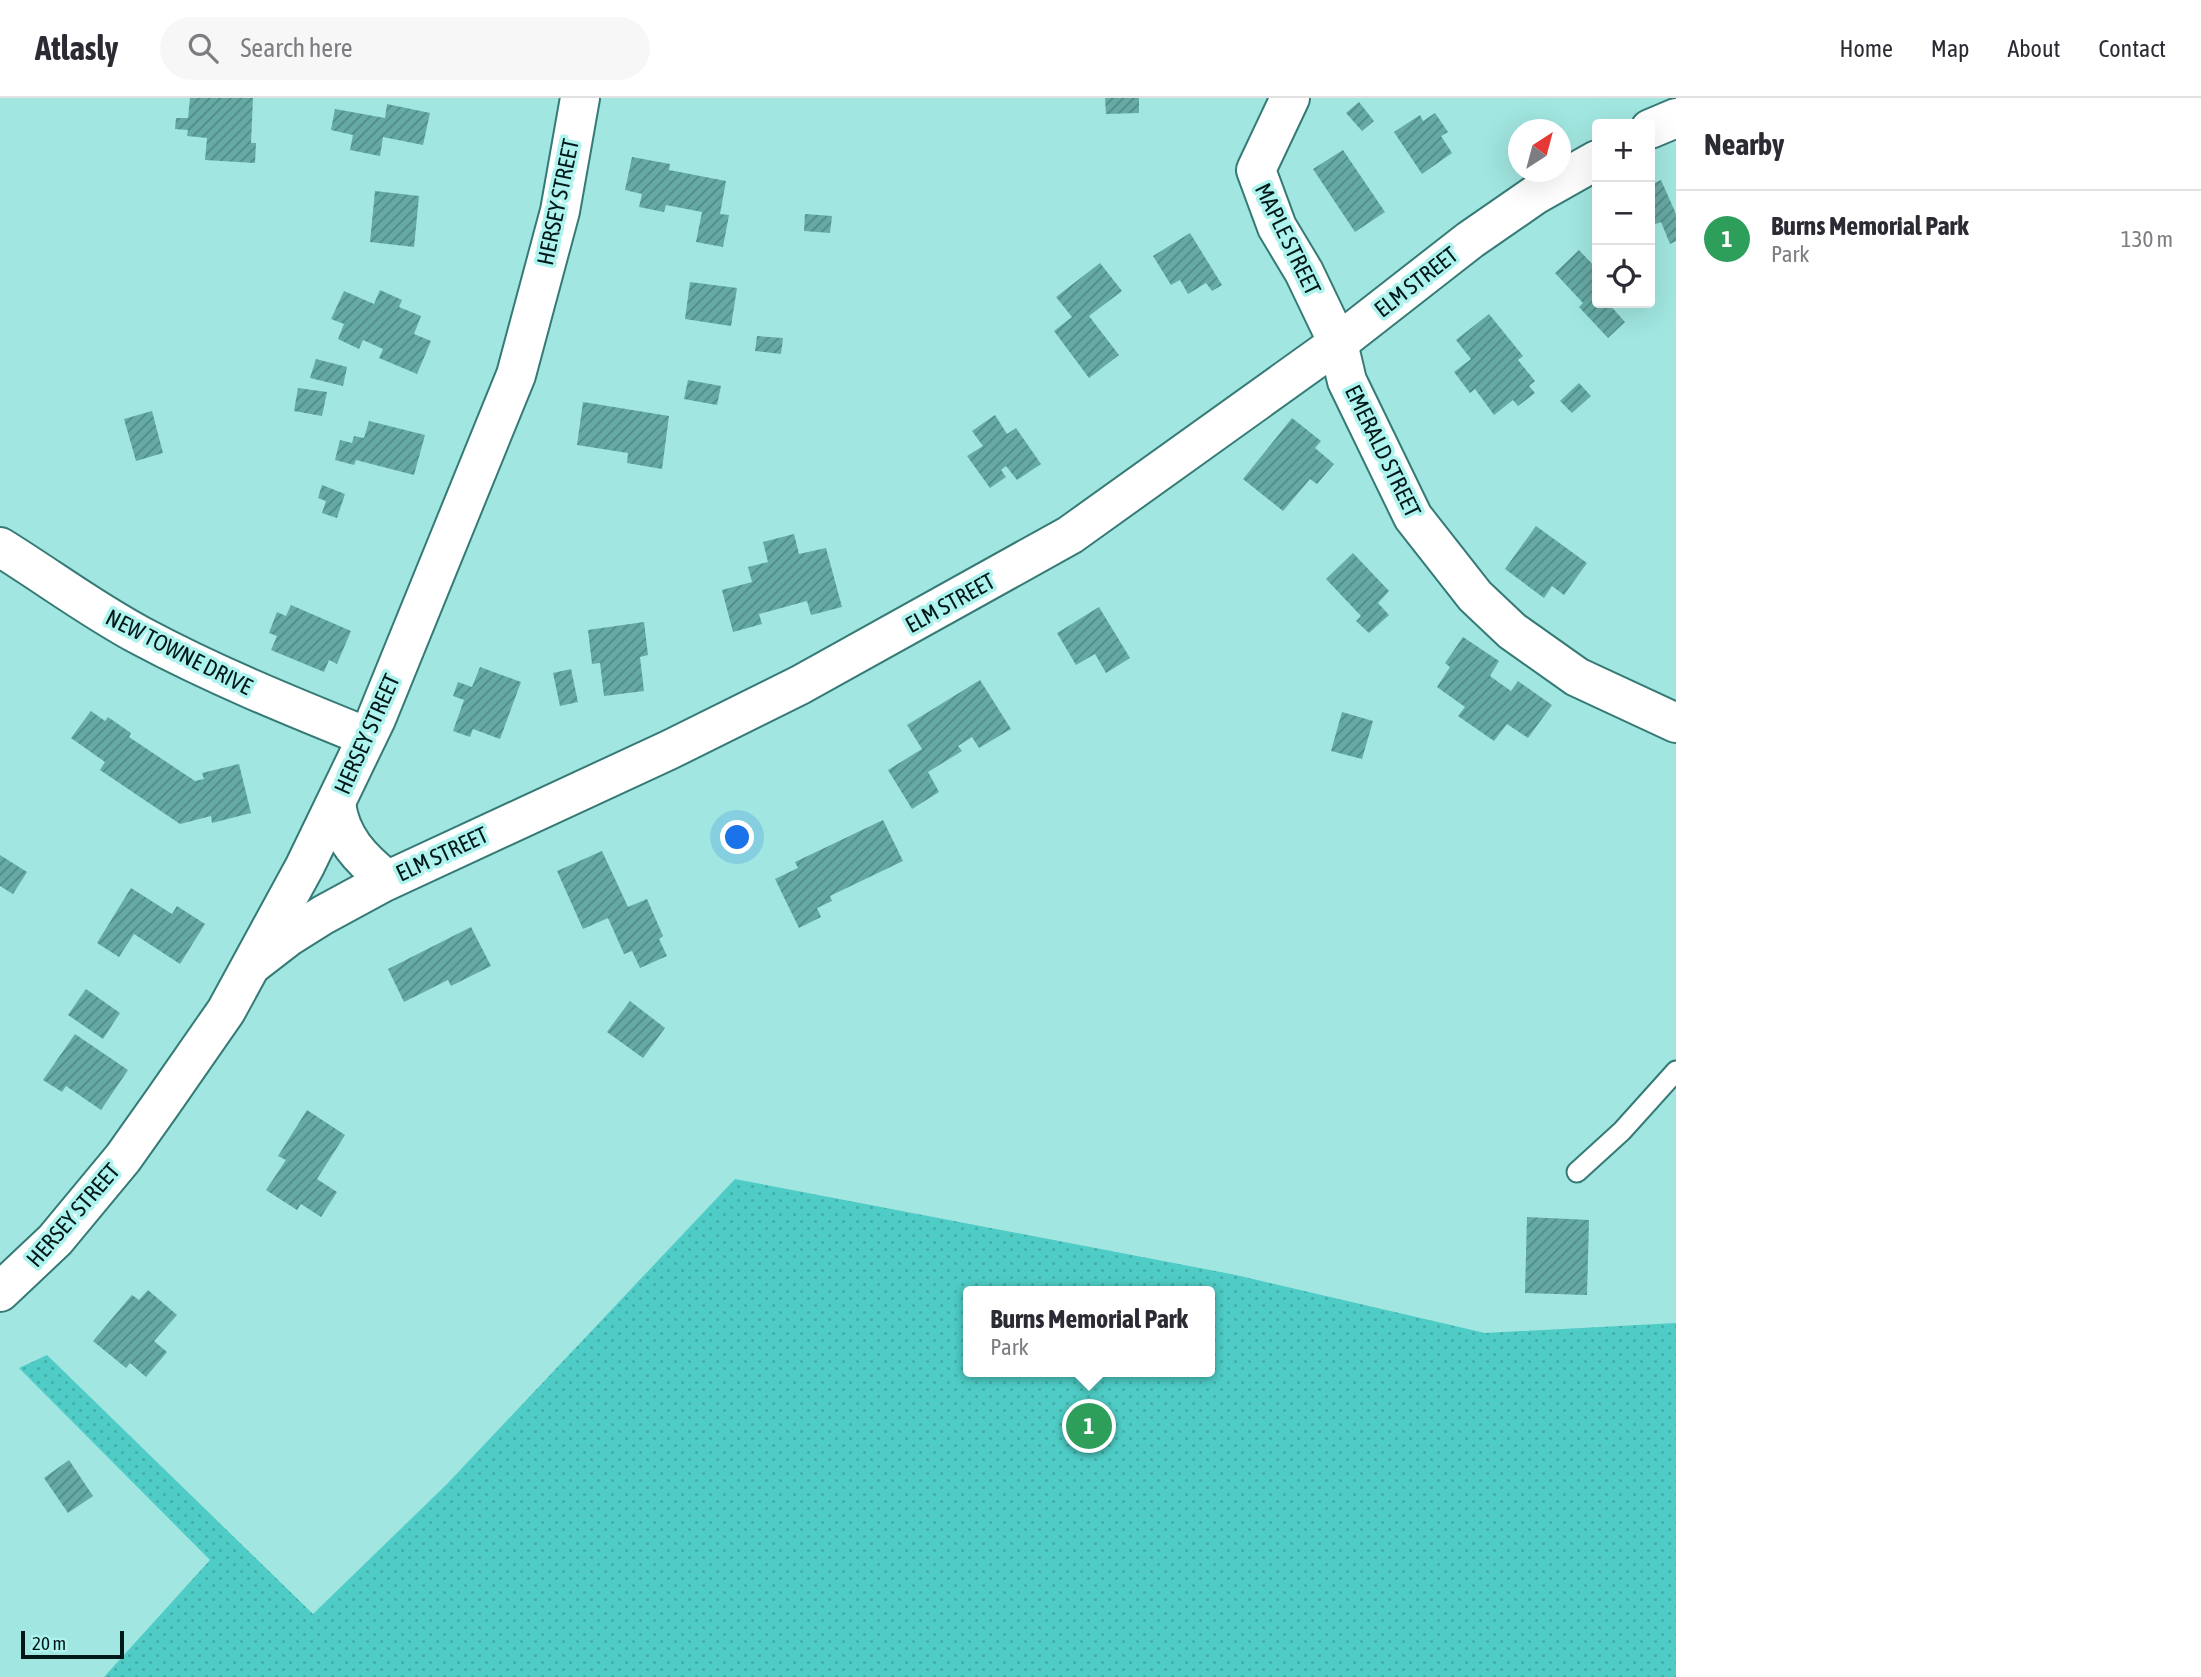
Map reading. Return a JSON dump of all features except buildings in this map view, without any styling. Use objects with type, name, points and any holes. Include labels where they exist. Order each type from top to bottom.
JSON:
[{"type":"street","name":"HERSEY STREET","points":[[0,1292],[55,1240],[123,1158],[226,1011],[305,866],[367,737],[516,375],[560,211],[580,98]]},
{"type":"street","name":"MAPLE STREET","points":[[1290,98],[1255,170],[1277,227],[1304,272],[1338,343]]},
{"type":"street","points":[[1655,128],[1676,118]]},
{"type":"street","name":"ELM STREET","points":[[253,964],[323,915],[387,880],[669,750],[776,697],[1070,536],[1338,343],[1470,240],[1535,195],[1592,163]]},
{"type":"street","name":"EMERALD STREET","points":[[1338,343],[1347,381],[1413,517],[1475,596],[1512,631],[1577,677],[1676,723]]},
{"type":"street","name":"NEW TOWNE DRIVE","points":[[0,547],[139,635],[255,692],[367,737]]},
{"type":"street","points":[[335,803],[343,832],[360,855],[387,880]]},
{"type":"lane","points":[[1577,1172],[1622,1132],[1676,1071]]},
{"type":"shaded area","points":[[735,1179],[1236,1275],[1485,1333],[1676,1323],[1676,1677],[104,1677],[210,1560],[19,1368],[47,1355],[313,1614],[447,1484]]},
{"type":"place","name":"Burns Memorial Park","points":[[1089,1426]]}]
